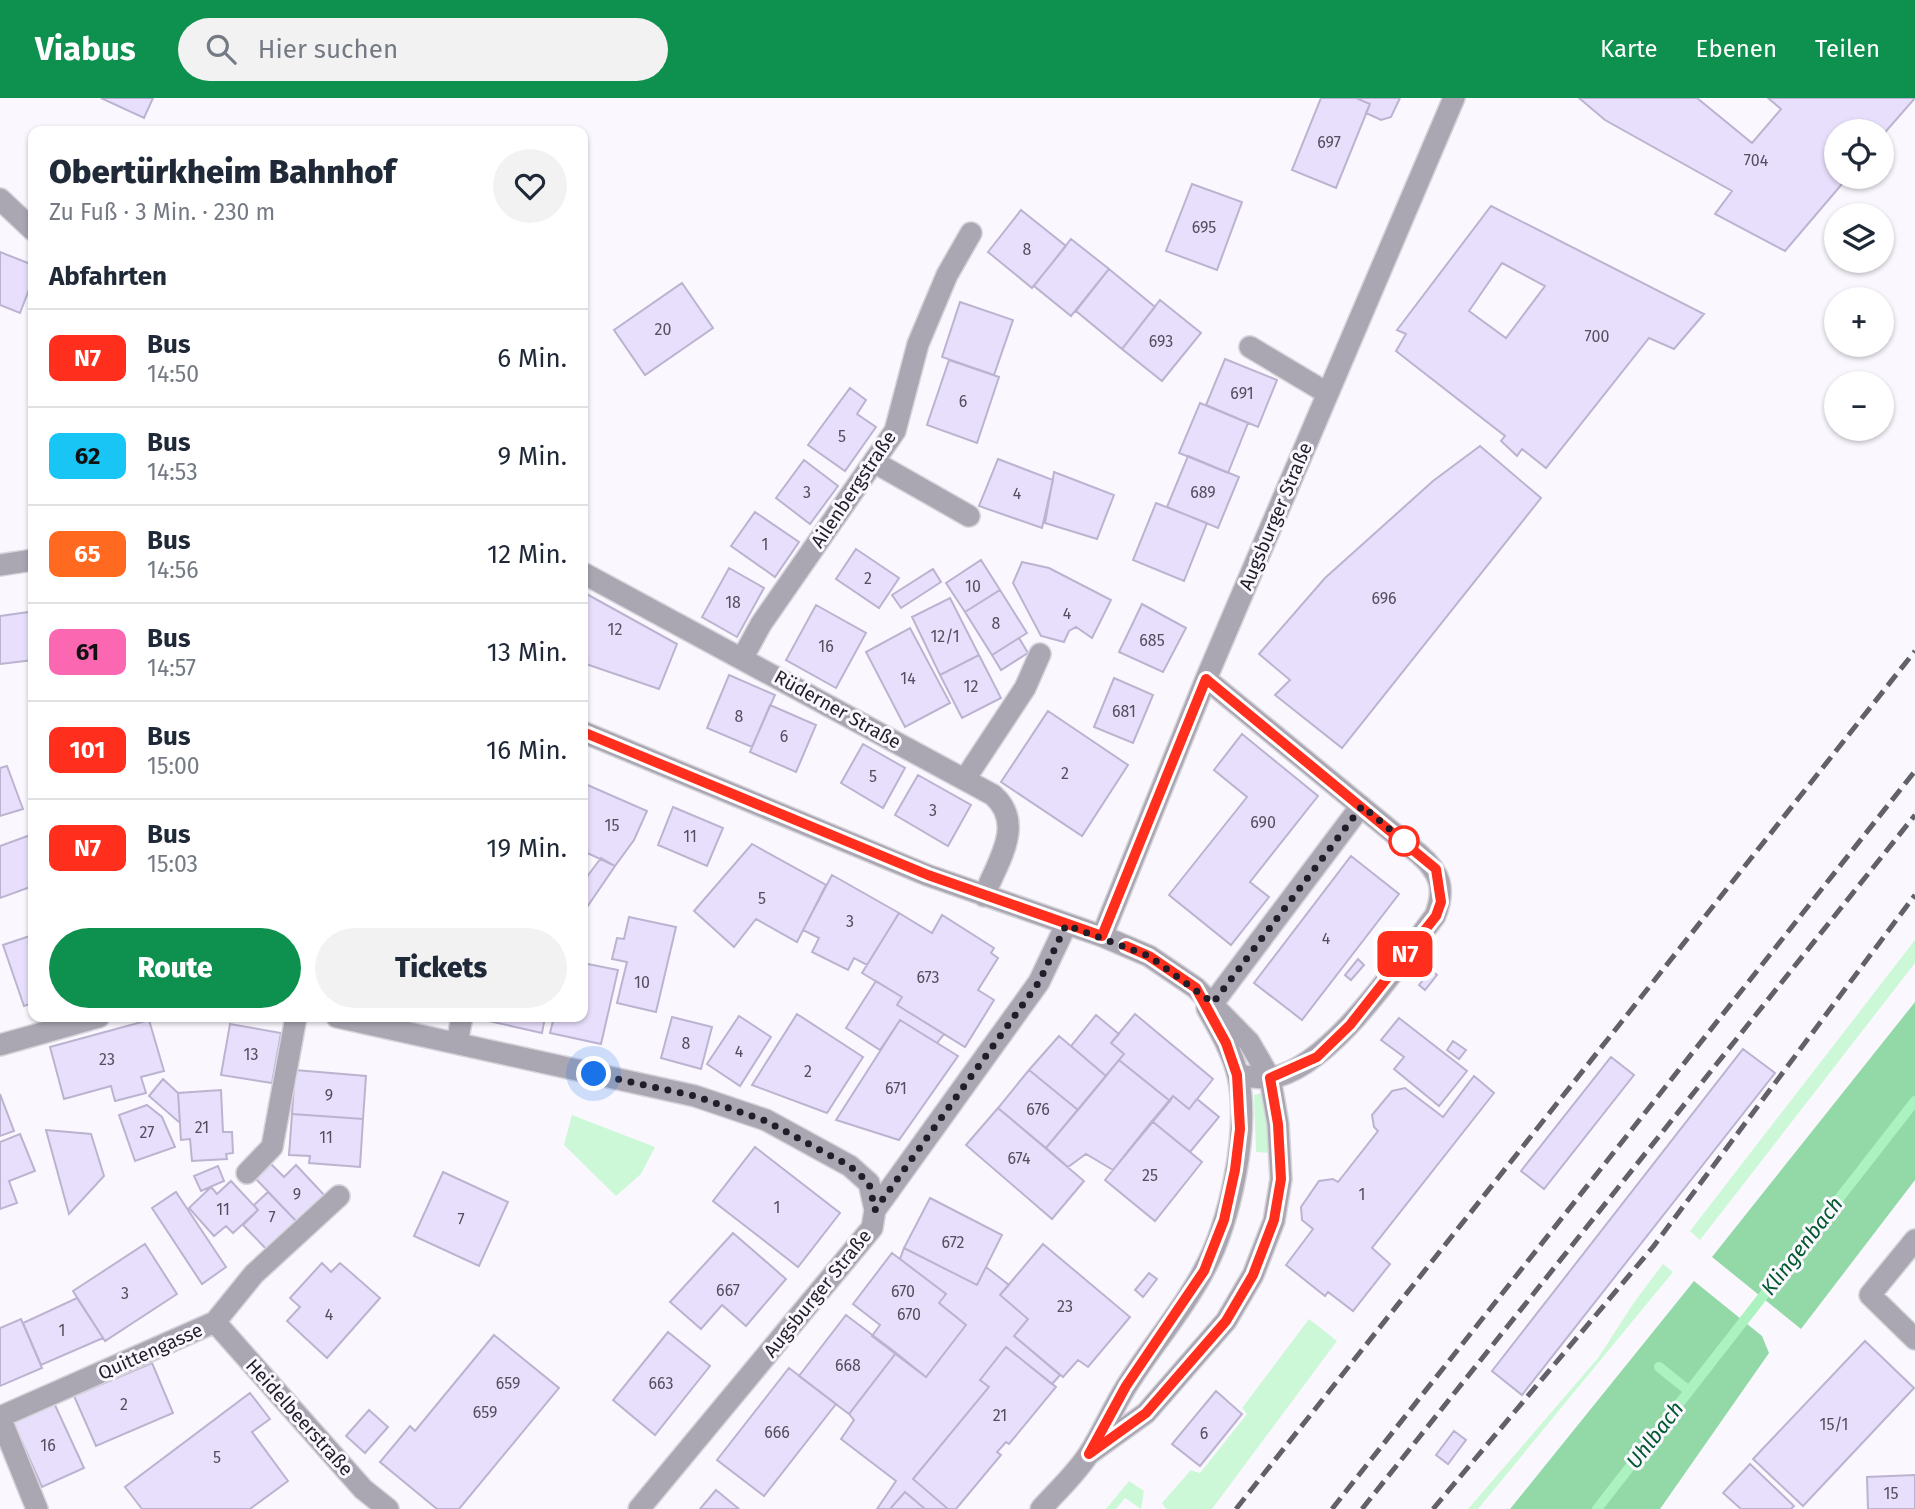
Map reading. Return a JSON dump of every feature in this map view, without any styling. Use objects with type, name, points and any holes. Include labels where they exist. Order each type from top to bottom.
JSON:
[{"type":"street","name":"Augsburger Straße","points":[[1102,936],[1206,679],[1454,98]]},
{"type":"street","points":[[0,199],[28,225]]},
{"type":"street","name":"Ailenbergstraße","points":[[743,657],[761,624],[895,431],[923,330],[947,275],[971,233]]},
{"type":"street","points":[[1250,347],[1327,393]]},
{"type":"street","points":[[874,462],[968,516]]},
{"type":"street","points":[[0,565],[28,561]]},
{"type":"street","name":"Rüderner Straße","points":[[588,576],[743,657],[993,795],[1009,816],[1008,840],[984,896]]},
{"type":"street","points":[[965,779],[1025,688],[1040,654]]},
{"type":"street","points":[[1206,679],[1436,869],[1441,902],[1436,916],[1350,1025],[1317,1057],[1270,1078],[1237,1075]]},
{"type":"street","points":[[588,734],[882,857],[984,896],[1102,936],[1149,956],[1196,988],[1249,1042],[1270,1078],[1278,1124],[1281,1179],[1274,1220],[1253,1275],[1226,1321],[1146,1413],[1089,1454]]},
{"type":"street","points":[[1213,1003],[1362,806]]},
{"type":"street","name":"Augsburger Straße","points":[[639,1509],[872,1228],[875,1210],[1039,982],[1066,925]]},
{"type":"street","points":[[1041,1509],[1089,1454],[1126,1386],[1156,1345],[1209,1258],[1224,1220],[1235,1170],[1240,1129],[1237,1075],[1226,1043],[1196,988]]},
{"type":"street","points":[[0,1045],[81,1022]]},
{"type":"street","points":[[247,1173],[272,1147],[295,1022]]},
{"type":"street","points":[[360,1022],[695,1096],[766,1121],[850,1166],[869,1183],[875,1210]]},
{"type":"street","points":[[457,1043],[461,1022]]},
{"type":"street","name":"Quittengasse","points":[[0,1417],[215,1322],[254,1274],[339,1196]]},
{"type":"street","points":[[1915,1240],[1870,1295],[1915,1339]]},
{"type":"street","name":"Heidelbeerstraße","points":[[215,1322],[363,1489],[388,1509]]},
{"type":"street","points":[[0,1417],[37,1509]]},
{"type":"green space","points":[[1915,940],[1915,963],[1700,1240],[1690,1231]]},
{"type":"green space","points":[[1915,1002],[1915,1180],[1801,1329],[1712,1257]]},
{"type":"green space","points":[[1262,1093],[1268,1122],[1269,1153],[1256,1152],[1254,1095]]},
{"type":"green space","points":[[572,1115],[655,1147],[641,1174],[616,1196],[564,1145]]},
{"type":"green space","points":[[1663,1264],[1673,1272],[1478,1509],[1468,1509],[1598,1358]]},
{"type":"green space","points":[[1694,1281],[1762,1336],[1769,1353],[1660,1509],[1510,1509]]},
{"type":"green space","points":[[1309,1319],[1337,1341],[1212,1509],[1166,1509],[1162,1503],[1191,1470],[1200,1473],[1247,1414],[1242,1408]]},
{"type":"green space","points":[[1129,1481],[1144,1491],[1141,1509],[1125,1498],[1116,1509],[1106,1509]]},
{"type":"building","points":[[101,98],[153,98],[144,118]]},
{"type":"building","points":[[1321,98],[1356,98],[1370,104],[1336,188],[1292,170]]},
{"type":"building","points":[[1356,98],[1400,98],[1391,117],[1381,120],[1366,113],[1370,104]]},
{"type":"building","points":[[1579,98],[1697,98],[1752,143],[1781,109],[1768,98],[1915,98],[1894,122],[1894,119],[1824,119],[1824,189],[1838,189],[1785,251],[1715,214],[1732,191],[1605,120]]},
{"type":"building","points":[[1192,184],[1242,202],[1217,270],[1166,251]]},
{"type":"building","points":[[1491,206],[1704,314],[1674,349],[1649,338],[1546,468],[1522,449],[1517,456],[1501,441],[1505,436],[1396,351],[1406,334],[1397,330]],"holes":[[[1502,263],[1545,286],[1506,338],[1469,311]]]},
{"type":"building","points":[[1021,210],[1066,246],[1032,288],[988,252]]},
{"type":"building","points":[[1071,239],[1109,269],[1071,316],[1034,286]]},
{"type":"building","points":[[0,252],[28,263],[28,292],[20,313],[0,305]]},
{"type":"building","points":[[1109,269],[1155,307],[1122,349],[1076,311]]},
{"type":"building","points":[[682,283],[713,328],[645,375],[614,330]]},
{"type":"building","points":[[1160,300],[1201,333],[1162,381],[1122,349]]},
{"type":"building","points":[[960,302],[1013,320],[994,375],[942,357]]},
{"type":"building","points":[[1225,359],[1277,380],[1258,427],[1206,405]]},
{"type":"building","points":[[949,360],[999,377],[977,443],[927,425]]},
{"type":"building","points":[[850,388],[866,400],[857,414],[876,427],[845,471],[808,445]]},
{"type":"building","points":[[1200,403],[1248,423],[1228,473],[1179,453]]},
{"type":"building","points":[[1480,446],[1541,498],[1342,748],[1275,695],[1290,680],[1259,654],[1325,578],[1433,481]]},
{"type":"building","points":[[1188,456],[1239,477],[1218,528],[1167,507]]},
{"type":"building","points":[[998,459],[1053,480],[1042,528],[979,506]]},
{"type":"building","points":[[804,460],[838,486],[810,524],[776,498]]},
{"type":"building","points":[[1054,472],[1114,495],[1097,539],[1045,523]]},
{"type":"building","points":[[1156,503],[1207,523],[1184,581],[1133,560]]},
{"type":"building","points":[[755,512],[799,542],[775,577],[731,546]]},
{"type":"building","points":[[856,549],[899,578],[879,608],[836,579]]},
{"type":"building","points":[[981,560],[1000,590],[965,612],[946,583]]},
{"type":"building","points":[[1022,562],[1049,568],[1111,600],[1092,638],[1076,627],[1069,631],[1064,642],[1041,636],[1013,583]]},
{"type":"building","points":[[729,568],[764,588],[737,637],[702,617]]},
{"type":"building","points":[[933,569],[941,582],[901,608],[892,595]]},
{"type":"building","points":[[1000,590],[1027,633],[992,655],[965,612]]},
{"type":"building","points":[[588,595],[677,644],[659,689],[588,665]]},
{"type":"building","points":[[950,598],[979,655],[940,675],[912,617]]},
{"type":"building","points":[[1142,604],[1186,628],[1163,672],[1119,652]]},
{"type":"building","points":[[816,605],[866,633],[836,688],[786,660]]},
{"type":"building","points":[[28,612],[28,661],[0,664],[0,616]]},
{"type":"building","points":[[910,628],[950,703],[905,727],[866,652]]},
{"type":"building","points":[[1019,638],[1028,653],[1001,670],[992,655]]},
{"type":"building","points":[[979,655],[1001,698],[962,718],[940,675]]},
{"type":"building","points":[[729,675],[775,695],[752,747],[707,728]]},
{"type":"building","points":[[1114,678],[1153,695],[1133,743],[1094,727]]},
{"type":"building","points":[[770,705],[816,725],[796,772],[750,752]]},
{"type":"building","points":[[1048,711],[1128,765],[1082,836],[1001,782]]},
{"type":"building","points":[[1242,734],[1318,796],[1250,882],[1269,897],[1231,945],[1169,895],[1247,797],[1214,770]]},
{"type":"building","points":[[863,744],[905,768],[883,808],[841,783]]},
{"type":"building","points":[[7,766],[23,809],[0,816],[0,768]]},
{"type":"building","points":[[918,775],[971,805],[948,846],[895,815]]},
{"type":"building","points":[[588,785],[647,811],[634,840],[615,866],[588,853]]},
{"type":"building","points":[[673,807],[723,828],[707,866],[658,845]]},
{"type":"building","points":[[28,836],[28,888],[0,898],[0,846]]},
{"type":"building","points":[[752,844],[826,885],[797,942],[756,919],[734,947],[694,911]]},
{"type":"building","points":[[1351,856],[1399,894],[1302,1020],[1254,983]]},
{"type":"building","points":[[601,858],[615,866],[588,906],[588,875]]},
{"type":"building","points":[[832,875],[899,913],[867,965],[854,958],[848,970],[812,952],[819,938],[803,930]]},
{"type":"building","points":[[899,913],[932,933],[942,915],[994,948],[991,953],[998,958],[978,990],[994,1000],[965,1047],[897,1005],[902,997],[862,973]]},
{"type":"building","points":[[629,917],[676,927],[656,1012],[617,1003],[627,962],[612,959],[617,938],[624,939]]},
{"type":"building","points":[[28,937],[28,1005],[24,1006],[3,945]]},
{"type":"building","points":[[1358,959],[1364,965],[1351,980],[1345,975]]},
{"type":"building","points":[[588,964],[618,970],[601,1044],[550,1033],[553,1022],[588,1022]]},
{"type":"building","points":[[1431,970],[1437,975],[1425,990],[1419,985]]},
{"type":"building","points":[[876,981],[902,997],[897,1005],[944,1034],[937,1043],[900,1020],[880,1050],[846,1028]]},
{"type":"building","points":[[797,1014],[863,1057],[827,1113],[752,1085]]},
{"type":"building","points":[[1135,1014],[1213,1079],[1189,1109],[1173,1096],[1170,1101],[1119,1060],[1124,1054],[1111,1043]]},
{"type":"building","points":[[1096,1015],[1119,1034],[1111,1043],[1124,1054],[1106,1076],[1071,1046]]},
{"type":"building","points":[[739,1016],[771,1037],[740,1086],[707,1064]]},
{"type":"building","points":[[672,1017],[712,1027],[701,1069],[661,1058]]},
{"type":"building","points":[[1399,1018],[1467,1071],[1439,1106],[1394,1069],[1404,1057],[1381,1040]]},
{"type":"building","points":[[900,1020],[958,1056],[899,1140],[836,1120]]},
{"type":"building","points":[[150,1022],[164,1071],[141,1077],[146,1093],[115,1101],[111,1086],[64,1099],[50,1047]]},
{"type":"building","points":[[493,1022],[544,1022],[542,1033]]},
{"type":"building","points":[[230,1024],[281,1033],[272,1083],[221,1075]]},
{"type":"building","points":[[1059,1036],[1106,1076],[1078,1110],[1029,1070]]},
{"type":"building","points":[[1453,1041],[1466,1050],[1459,1059],[1447,1050]]},
{"type":"building","points":[[1743,1049],[1775,1073],[1522,1395],[1492,1371]]},
{"type":"building","points":[[1611,1057],[1634,1075],[1544,1189],[1521,1171]]},
{"type":"building","points":[[1119,1060],[1170,1101],[1113,1170],[1086,1154],[1068,1167],[1046,1148]]},
{"type":"building","points":[[295,1070],[366,1076],[363,1119],[292,1114]]},
{"type":"building","points":[[1029,1070],[1078,1110],[1046,1148],[998,1108]]},
{"type":"building","points":[[1474,1076],[1494,1093],[1372,1248],[1390,1264],[1353,1311],[1328,1292],[1325,1296],[1286,1265],[1313,1229],[1302,1220],[1301,1207],[1319,1181],[1333,1179],[1338,1182],[1378,1131],[1374,1127],[1372,1115],[1392,1091],[1405,1088],[1443,1117]]},
{"type":"building","points":[[163,1079],[178,1093],[180,1123],[149,1096]]},
{"type":"building","points":[[221,1090],[223,1132],[232,1132],[233,1153],[226,1154],[227,1159],[192,1161],[190,1139],[181,1140],[178,1093]]},
{"type":"building","points":[[0,1094],[14,1131],[0,1136]]},
{"type":"building","points":[[1173,1096],[1189,1109],[1197,1099],[1219,1117],[1190,1152],[1152,1121]]},
{"type":"building","points":[[147,1105],[162,1117],[175,1147],[135,1161],[119,1115]]},
{"type":"building","points":[[998,1108],[1084,1181],[1052,1219],[966,1145]]},
{"type":"building","points":[[292,1114],[363,1119],[360,1167],[309,1163],[310,1156],[289,1155]]},
{"type":"building","points":[[1152,1121],[1202,1162],[1155,1221],[1105,1180]]},
{"type":"building","points":[[46,1130],[91,1134],[104,1176],[69,1214]]},
{"type":"building","points":[[20,1134],[35,1171],[9,1181],[17,1203],[0,1209],[0,1142]]},
{"type":"building","points":[[755,1147],[840,1213],[798,1267],[713,1201]]},
{"type":"building","points":[[271,1164],[284,1177],[296,1165],[326,1197],[298,1223],[256,1179]]},
{"type":"building","points":[[218,1166],[224,1181],[201,1191],[194,1176]]},
{"type":"building","points":[[443,1172],[508,1202],[479,1266],[414,1236]]},
{"type":"building","points":[[231,1181],[258,1210],[233,1233],[226,1226],[214,1236],[189,1208],[211,1187],[217,1194]]},
{"type":"building","points":[[176,1192],[226,1267],[202,1284],[152,1208]]},
{"type":"building","points":[[268,1192],[298,1223],[269,1252],[243,1225],[258,1210],[254,1205]]},
{"type":"building","points":[[930,1198],[1002,1235],[977,1285],[904,1248]]},
{"type":"building","points":[[733,1233],[786,1279],[746,1326],[722,1305],[701,1329],[670,1302]]},
{"type":"building","points":[[145,1244],[177,1294],[105,1341],[73,1291]]},
{"type":"building","points":[[1043,1244],[1130,1317],[1088,1367],[1078,1360],[1063,1377],[1014,1336],[1028,1319],[1000,1295]]},
{"type":"building","points":[[904,1248],[977,1285],[986,1267],[1009,1285],[1000,1295],[1028,1319],[1014,1336],[1060,1375],[1052,1384],[1006,1347],[980,1380],[989,1387],[913,1479],[948,1509],[925,1509],[905,1492],[890,1509],[877,1509],[896,1481],[841,1439],[854,1420],[849,1414],[896,1353],[926,1377],[966,1325],[939,1303],[946,1294],[900,1259]]},
{"type":"building","points":[[892,1253],[946,1294],[939,1303],[966,1325],[926,1377],[872,1336],[880,1325],[853,1304]]},
{"type":"building","points":[[322,1263],[331,1272],[340,1263],[380,1298],[327,1358],[287,1321],[300,1307],[290,1298]]},
{"type":"building","points":[[1149,1273],[1157,1279],[1143,1297],[1135,1290]]},
{"type":"building","points":[[77,1298],[103,1338],[41,1365],[23,1323]]},
{"type":"building","points":[[846,1315],[896,1353],[849,1414],[799,1376]]},
{"type":"building","points":[[21,1319],[42,1368],[0,1386],[0,1328]]},
{"type":"building","points":[[668,1332],[710,1366],[655,1435],[613,1400]]},
{"type":"building","points":[[494,1335],[559,1388],[459,1509],[437,1509],[380,1462],[410,1426],[415,1431]]},
{"type":"building","points":[[1865,1341],[1914,1388],[1803,1506],[1753,1459]]},
{"type":"building","points":[[1006,1347],[1056,1387],[1009,1444],[1006,1442],[997,1452],[1001,1455],[956,1509],[948,1509],[913,1479],[989,1387],[980,1380]]},
{"type":"building","points":[[152,1363],[173,1413],[96,1446],[74,1396]]},
{"type":"building","points":[[789,1368],[836,1404],[764,1496],[717,1460]]},
{"type":"building","points":[[1216,1391],[1242,1414],[1200,1466],[1172,1444]]},
{"type":"building","points":[[250,1393],[270,1419],[252,1432],[288,1481],[250,1509],[142,1509],[125,1487]]},
{"type":"building","points":[[54,1403],[84,1468],[42,1487],[13,1422]]},
{"type":"building","points":[[369,1410],[388,1427],[365,1453],[346,1436]]},
{"type":"building","points":[[1454,1431],[1466,1440],[1448,1464],[1436,1455]]},
{"type":"building","points":[[1750,1464],[1794,1506],[1791,1509],[1741,1509],[1723,1493]]},
{"type":"building","points":[[1915,1475],[1915,1509],[1868,1509],[1867,1477]]},
{"type":"building","points":[[716,1490],[739,1509],[700,1509]]},
{"type":"building","points":[[905,1492],[925,1509],[890,1509]]},
{"type":"waterway","name":"Klingenbach","points":[[1689,1391],[1915,1101]]},
{"type":"waterway","name":"Uhlbach","points":[[1597,1509],[1689,1391],[1659,1367]]},
{"type":"railway","points":[[1236,1509],[1915,651]]},
{"type":"railway","points":[[1332,1509],[1915,771]]},
{"type":"railway","points":[[1362,1509],[1915,815]]},
{"type":"railway","points":[[1433,1509],[1653,1247],[1915,895]]},
{"type":"bus line","name":"N7","points":[[588,734],[882,857],[1102,936],[1206,679],[1436,869],[1441,902],[1436,916],[1350,1025],[1317,1057],[1270,1078],[1278,1124],[1281,1179],[1274,1220],[1253,1275],[1226,1321],[1146,1413],[1089,1454],[1126,1386],[1204,1271],[1224,1220],[1235,1170],[1240,1129],[1237,1075],[1226,1043],[1196,988],[1149,956],[1126,946]]},
{"type":"route","points":[[594,1074],[695,1096],[766,1121],[850,1166],[869,1183],[875,1210],[1039,982],[1066,925],[1102,936],[1149,956],[1213,1003],[1362,806],[1404,841]]}]
